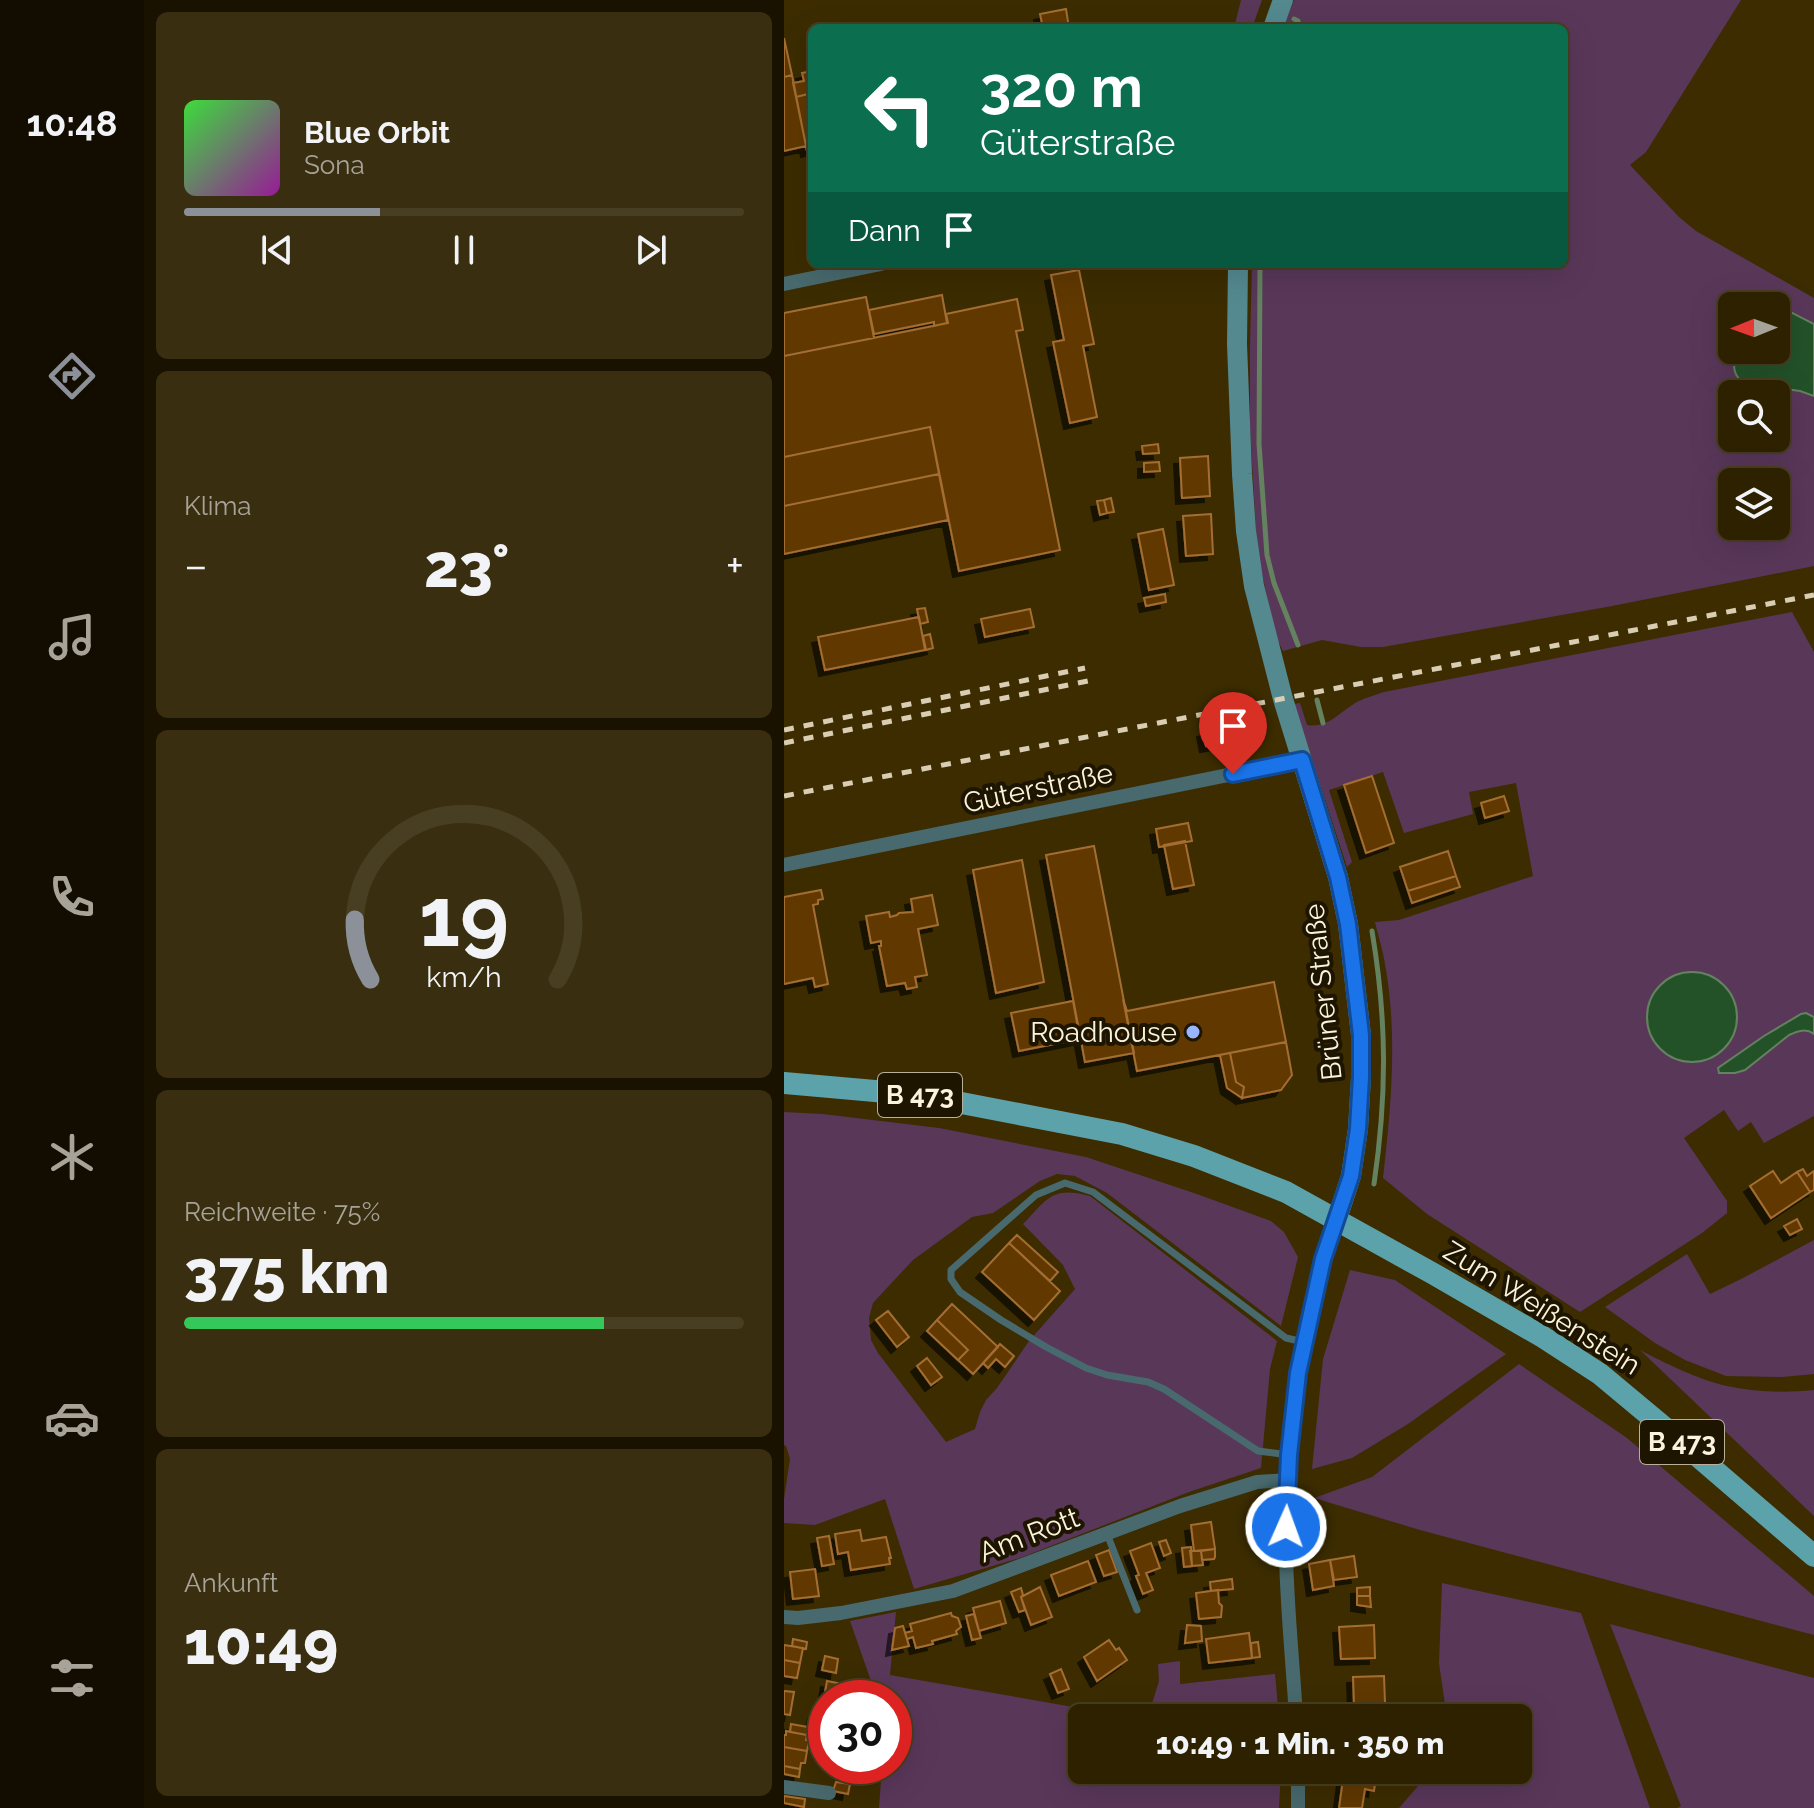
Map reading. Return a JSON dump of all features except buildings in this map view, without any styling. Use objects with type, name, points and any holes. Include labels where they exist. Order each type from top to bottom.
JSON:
[{"type":"main road","points":[[1274,24],[1283,0]]},
{"type":"main road","name":"Brüner Straße","points":[[1238,268],[1238,358],[1246,531],[1254,586],[1283,699],[1338,877],[1348,924],[1361,1035],[1358,1129],[1351,1176],[1337,1219]]},
{"type":"main road","name":"B 473","points":[[784,1083],[920,1095],[1122,1134],[1194,1156],[1286,1192],[1337,1219]]},
{"type":"main road","name":"Zum Weißenstein","points":[[1337,1219],[1543,1337],[1600,1374],[1814,1556]]},
{"type":"street","points":[[784,284],[862,268]]},
{"type":"street","name":"Güterstraße","points":[[784,865],[1302,760]]},
{"type":"street","name":"Brüner Straße","points":[[1295,1704],[1286,1553],[1289,1455],[1304,1342],[1323,1259],[1337,1219]]},
{"type":"street","name":"Am Rott","points":[[784,1617],[841,1613],[953,1591],[1180,1506],[1257,1482],[1288,1480]]},
{"type":"street","points":[[1298,1784],[1298,1808]]},
{"type":"street","points":[[784,1787],[829,1793]]},
{"type":"lane","points":[[1289,1455],[1258,1451],[1164,1389],[1148,1382],[1086,1368],[1046,1347],[960,1292],[951,1279],[951,1270],[1036,1195],[1065,1183],[1093,1192],[1286,1338],[1304,1342]]},
{"type":"lane","points":[[1107,1533],[1137,1610]]},
{"type":"shaded area","points":[[1241,0],[1262,0],[1253,24],[1235,24]]},
{"type":"shaded area","points":[[1294,0],[1741,0],[1646,152],[1630,165],[1696,231],[1814,298],[1814,324],[1790,312],[1790,292],[1718,292],[1718,364],[1734,364],[1741,380],[1718,380],[1718,452],[1790,452],[1790,390],[1814,396],[1814,566],[1383,647],[1361,647],[1322,640],[1283,651],[1276,637],[1257,549],[1250,427],[1252,268],[1568,268],[1568,24],[1285,24]]},
{"type":"shaded area","points":[[1790,312],[1814,324],[1814,396],[1790,390],[1790,380],[1740,380],[1734,364],[1790,364]]},
{"type":"shaded area","points":[[1792,612],[1814,652],[1814,1017],[1801,1014],[1718,1068],[1773,1049],[1798,1031],[1814,1034],[1814,1116],[1764,1143],[1751,1122],[1738,1131],[1724,1110],[1684,1138],[1727,1201],[1727,1213],[1702,1233],[1580,1312],[1427,1214],[1383,1178],[1391,1098],[1392,1044],[1389,991],[1375,922],[1399,920],[1533,876],[1516,783],[1469,792],[1473,814],[1404,833],[1383,772],[1329,790],[1352,862],[1347,867],[1294,704],[1300,703],[1307,725],[1322,724],[1359,701],[1384,692]]},
{"type":"shaded area","points":[[1692,972],[1709,975],[1724,985],[1734,1000],[1737,1017],[1734,1034],[1724,1049],[1709,1059],[1692,1062],[1675,1059],[1660,1049],[1650,1034],[1647,1017],[1650,1000],[1660,985],[1675,975]]},
{"type":"shaded area","points":[[1806,1013],[1814,1017],[1814,1034],[1799,1031],[1789,1035],[1745,1070],[1719,1073],[1718,1068],[1764,1036]]},
{"type":"shaded area","points":[[784,1112],[939,1128],[1086,1157],[1271,1221],[1284,1232],[1298,1257],[1281,1326],[1107,1193],[1075,1176],[1057,1174],[1040,1181],[993,1213],[972,1217],[913,1260],[873,1303],[869,1318],[871,1340],[878,1353],[946,1442],[975,1429],[986,1400],[1029,1341],[1075,1289],[1063,1265],[1023,1224],[1052,1196],[1067,1192],[1090,1196],[1277,1341],[1270,1369],[1261,1468],[1189,1492],[1020,1558],[914,1589],[885,1499],[815,1525],[784,1523],[790,1459],[784,1445]]},
{"type":"shaded area","points":[[1814,1240],[1814,1374],[1726,1376],[1685,1360],[1655,1343],[1605,1307],[1687,1254],[1710,1294]]},
{"type":"shaded area","points":[[1350,1270],[1395,1280],[1506,1354],[1408,1424],[1352,1458],[1312,1469],[1323,1359]]},
{"type":"shaded area","points":[[1640,1350],[1671,1366],[1727,1386],[1770,1391],[1814,1390],[1814,1516]]},
{"type":"shaded area","points":[[1519,1364],[1627,1438],[1814,1596],[1814,1635],[1420,1530],[1314,1498],[1372,1477]]},
{"type":"shaded area","points":[[1442,1583],[1581,1613],[1650,1808],[1399,1808],[1420,1784],[1532,1784],[1532,1704],[1445,1704],[1439,1663]]},
{"type":"shaded area","points":[[896,1612],[890,1675],[1068,1706],[1068,1784],[1280,1784],[1279,1808],[879,1808],[881,1784],[912,1784],[912,1680],[871,1680],[850,1621]]},
{"type":"shaded area","points":[[1610,1624],[1814,1678],[1814,1808],[1677,1808],[1681,1806]]},
{"type":"shaded area","points":[[1180,1661],[1180,1684],[1275,1674],[1278,1704],[1152,1704],[1159,1681],[1158,1664]]},
{"type":"waterway","points":[[1294,19],[1298,21],[1297,24]]},
{"type":"waterway","points":[[1260,268],[1259,444],[1267,555],[1274,583],[1298,645]]},
{"type":"waterway","points":[[1317,700],[1323,723]]},
{"type":"waterway","points":[[1372,931],[1384,1058],[1374,1184]]},
{"type":"railway","points":[[784,796],[1814,595]]},
{"type":"railway","points":[[784,730],[1085,668]]},
{"type":"railway","points":[[784,743],[1088,681]]},
{"type":"place","name":"Roadhouse","points":[[1193,1032]]},
{"type":"route","points":[[1233,774],[1302,760],[1338,877],[1348,924],[1361,1035],[1361,1103],[1351,1176],[1323,1259],[1298,1373],[1289,1455],[1286,1527]]}]
